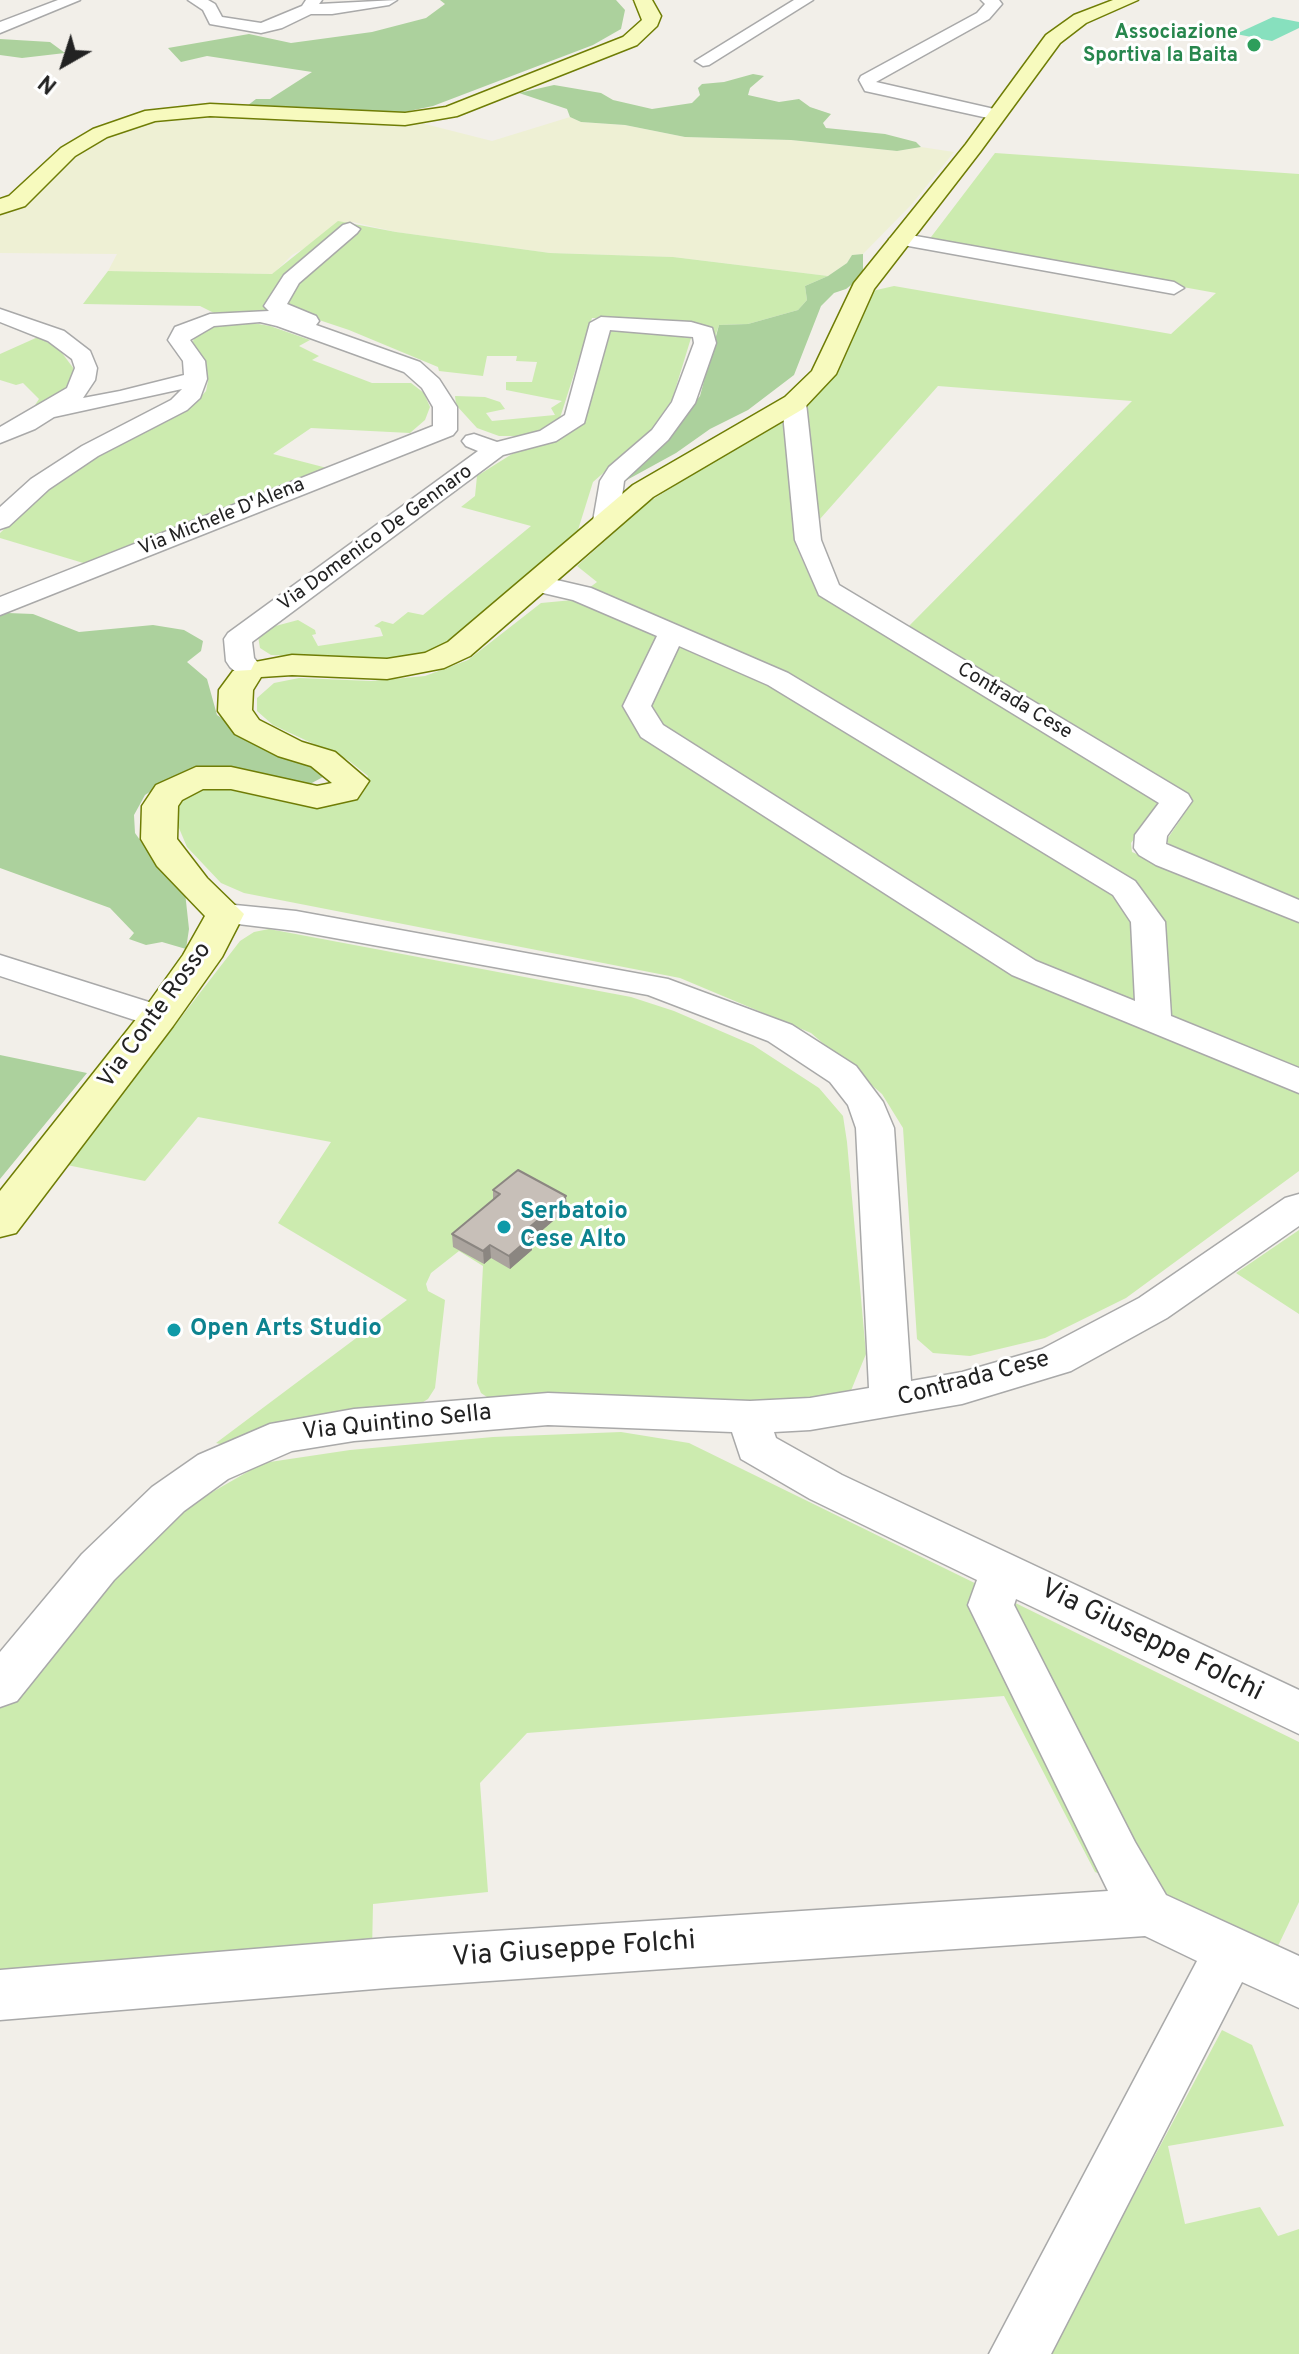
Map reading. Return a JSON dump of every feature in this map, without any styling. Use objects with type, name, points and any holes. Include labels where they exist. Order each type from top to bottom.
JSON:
[{"type":"street","points":[[0,28],[72,0]]},
{"type":"street","points":[[196,0],[210,7],[216,21],[261,28],[276,25],[311,4]]},
{"type":"street","points":[[283,0],[332,9],[389,0]]},
{"type":"street","points":[[703,61],[805,0]]},
{"type":"street","points":[[989,0],[994,4],[983,16],[867,80],[871,87],[997,115]]},
{"type":"street","points":[[891,1402],[875,1128],[865,1102],[843,1074],[780,1033],[656,986],[296,921],[225,914],[194,886],[170,858],[159,839],[160,806],[169,793],[196,778],[231,778],[317,797],[344,791],[351,781],[323,759],[290,749],[247,727],[235,711],[236,690],[254,672],[292,665],[387,669],[433,661],[459,649],[643,491],[794,403],[823,374],[863,288],[1060,32],[1095,12],[1129,0]]},
{"type":"street","points":[[0,207],[17,201],[68,152],[89,139],[118,125],[152,115],[210,110],[405,119],[450,112],[630,41],[651,22],[646,2]]},
{"type":"street","points":[[318,332],[319,325],[275,306],[291,279],[350,229]]},
{"type":"street","points":[[899,239],[1174,288]]},
{"type":"street","points":[[0,315],[56,336],[82,356],[86,368],[84,380],[75,393],[52,410],[0,436]]},
{"type":"street","points":[[0,521],[40,484],[90,451],[179,405],[192,393],[196,379],[194,361],[179,340],[183,332],[194,325],[232,316],[260,316],[318,332],[412,367],[431,384],[445,407],[445,430]]},
{"type":"street","points":[[495,450],[548,436],[576,418],[601,323],[691,328],[704,333],[705,343],[683,403],[660,435],[612,481],[606,521]]},
{"type":"street","points":[[52,410],[120,398],[196,379]]},
{"type":"street","name":"Contrada Cese","points":[[794,403],[808,540],[828,589],[1177,801],[1151,835],[1150,848],[1167,858],[1299,912]]},
{"type":"street","name":"Via Domenico De Gennaro","points":[[445,430],[495,450]]},
{"type":"street","name":"Via Michele D'Alena","points":[[0,607],[445,430]]},
{"type":"street","name":"Via Domenico De Gennaro","points":[[254,672],[240,661],[238,639],[495,450]]},
{"type":"street","points":[[535,583],[582,594],[778,679],[1124,888],[1148,922],[1154,1022]]},
{"type":"street","points":[[672,633],[637,706],[651,731],[1024,968],[1299,1081]]},
{"type":"street","name":"Via Conte Rosso","points":[[0,1222],[159,1017],[202,957],[225,914]]},
{"type":"street","points":[[0,965],[159,1017]]},
{"type":"street","name":"Contrada Cese","points":[[750,1417],[810,1414],[891,1402],[1004,1377],[1056,1360],[1153,1308],[1299,1207]]},
{"type":"street","name":"Via Quintino Sella","points":[[0,1687],[98,1567],[168,1499],[213,1467],[285,1436],[354,1425],[548,1409],[750,1417]]},
{"type":"street","name":"Via Giuseppe Folchi","points":[[750,1417],[756,1447],[826,1487],[1299,1713]]},
{"type":"street","points":[[1003,1571],[991,1605],[1117,1858],[1148,1912]]},
{"type":"street","name":"Via Giuseppe Folchi","points":[[0,1995],[387,1963],[1148,1912],[1299,1983]]},
{"type":"street","points":[[1019,2354],[1230,1951]]},
{"type":"green space","points":[[440,0],[616,0],[625,10],[621,29],[593,45],[433,106],[390,115],[247,106],[256,99],[270,99],[312,72],[207,56],[181,62],[168,48],[249,34],[291,43],[372,32],[426,18],[445,4]]},
{"type":"green space","points":[[1273,17],[1299,22],[1299,28],[1272,41],[1236,34]]},
{"type":"green space","points":[[0,39],[50,42],[65,53],[22,58],[0,55]]},
{"type":"green space","points":[[753,74],[764,76],[750,88],[748,95],[779,102],[799,99],[810,107],[831,114],[823,123],[826,128],[885,134],[916,142],[921,147],[897,151],[791,140],[685,137],[625,125],[581,122],[570,117],[567,109],[519,93],[554,85],[601,93],[613,100],[652,109],[692,103],[700,95],[698,88],[702,84]]},
{"type":"green space","points":[[190,115],[421,123],[492,141],[570,117],[581,122],[625,125],[685,137],[791,140],[897,151],[921,147],[954,152],[912,204],[863,254],[852,255],[847,263],[828,276],[673,257],[550,253],[396,232],[353,222],[292,255],[273,274],[108,271],[117,254],[0,253],[0,212],[37,193],[96,139],[156,119]]},
{"type":"green space","points":[[995,153],[1299,174],[1299,903],[1181,854],[1166,841],[1193,801],[908,627],[1132,401],[938,386],[796,546],[818,595],[1158,795],[1162,804],[1131,843],[1132,852],[1299,922],[1299,1171],[1126,1298],[1045,1338],[970,1356],[933,1353],[917,1339],[903,1128],[882,1094],[811,1033],[680,978],[244,893],[221,883],[187,847],[176,821],[177,801],[190,790],[212,786],[302,806],[334,803],[361,792],[368,776],[348,760],[273,725],[257,711],[257,698],[274,683],[299,678],[371,681],[425,676],[468,660],[541,603],[573,600],[597,582],[577,566],[647,503],[783,418],[872,291],[894,286],[1171,334],[1216,293],[928,241]]},
{"type":"green space","points":[[338,221],[550,253],[673,257],[828,276],[805,286],[807,300],[798,310],[748,324],[719,325],[714,340],[702,326],[687,322],[592,318],[559,421],[536,433],[520,436],[499,436],[477,428],[456,405],[455,396],[485,397],[500,402],[505,409],[486,413],[492,421],[555,415],[551,408],[562,401],[506,390],[506,382],[532,382],[537,362],[516,361],[517,356],[487,356],[483,376],[439,371],[438,367],[349,330],[289,310],[214,313],[200,306],[83,304],[108,271],[272,274]]},
{"type":"green space","points":[[863,254],[863,270],[859,279],[834,293],[821,306],[794,375],[748,410],[710,429],[676,453],[625,481],[635,466],[658,447],[700,396],[719,325],[748,324],[798,310],[807,300],[805,286],[828,276],[847,263],[852,255]]},
{"type":"green space","points":[[247,322],[270,326],[310,340],[299,346],[319,356],[312,360],[372,383],[411,383],[424,393],[430,407],[425,420],[410,433],[311,428],[273,454],[327,468],[90,565],[0,538],[0,533],[51,486],[113,446],[176,415],[197,401],[206,391],[208,381],[206,365],[192,343],[195,337],[203,330]]},
{"type":"green space","points":[[612,327],[691,338],[672,400],[649,433],[593,482],[578,530],[447,646],[422,654],[369,660],[271,655],[260,648],[258,636],[268,628],[298,620],[315,630],[316,634],[312,635],[318,646],[383,636],[380,628],[374,626],[382,621],[393,624],[408,612],[423,615],[531,526],[461,507],[475,496],[477,476],[512,454],[558,438],[585,422]]},
{"type":"green space","points":[[38,337],[59,349],[74,369],[71,381],[45,405],[35,405],[39,399],[23,383],[16,385],[0,380],[0,354]]},
{"type":"green space","points":[[33,614],[79,632],[153,625],[184,630],[203,641],[201,651],[187,662],[207,679],[217,715],[269,749],[319,770],[323,777],[310,784],[243,769],[195,769],[171,778],[145,795],[134,815],[135,833],[185,892],[189,929],[186,949],[162,942],[146,945],[129,939],[134,933],[110,908],[0,868],[0,615]]},
{"type":"green space","points":[[269,929],[631,997],[674,1011],[753,1045],[819,1088],[843,1116],[847,1142],[866,1354],[850,1393],[812,1402],[490,1399],[481,1393],[477,1383],[483,1266],[459,1251],[431,1273],[426,1284],[428,1291],[445,1300],[435,1388],[428,1399],[420,1404],[224,1445],[216,1443],[407,1300],[278,1223],[331,1142],[198,1117],[145,1181],[67,1165],[240,941],[254,932]]},
{"type":"green space","points":[[0,1055],[87,1073],[0,1179]]},
{"type":"green space","points":[[1299,1230],[1299,1314],[1236,1273]]},
{"type":"green space","points":[[621,1432],[689,1443],[1299,1742],[1299,1902],[1277,1948],[1095,1872],[1004,1696],[527,1733],[480,1783],[488,1892],[373,1904],[372,1951],[0,1975],[0,1706],[144,1541],[202,1498],[263,1463],[350,1450],[493,1437]]},
{"type":"green space","points":[[1222,2030],[1252,2045],[1284,2126],[1168,2146],[1185,2224],[1260,2207],[1278,2236],[1299,2229],[1299,2354],[1049,2354]]},
{"type":"building","name":"Serbatoio Cese Alto","points":[[518,1170],[566,1196],[524,1232],[531,1237],[509,1256],[490,1245],[483,1251],[452,1234],[500,1194],[493,1190]]},
{"type":"place","name":"Associazione Sportiva la Baita","points":[[1254,45]]},
{"type":"place","name":"Serbatoio Cese Alto","points":[[504,1227]]},
{"type":"place","name":"Open Arts Studio","points":[[174,1330]]}]
